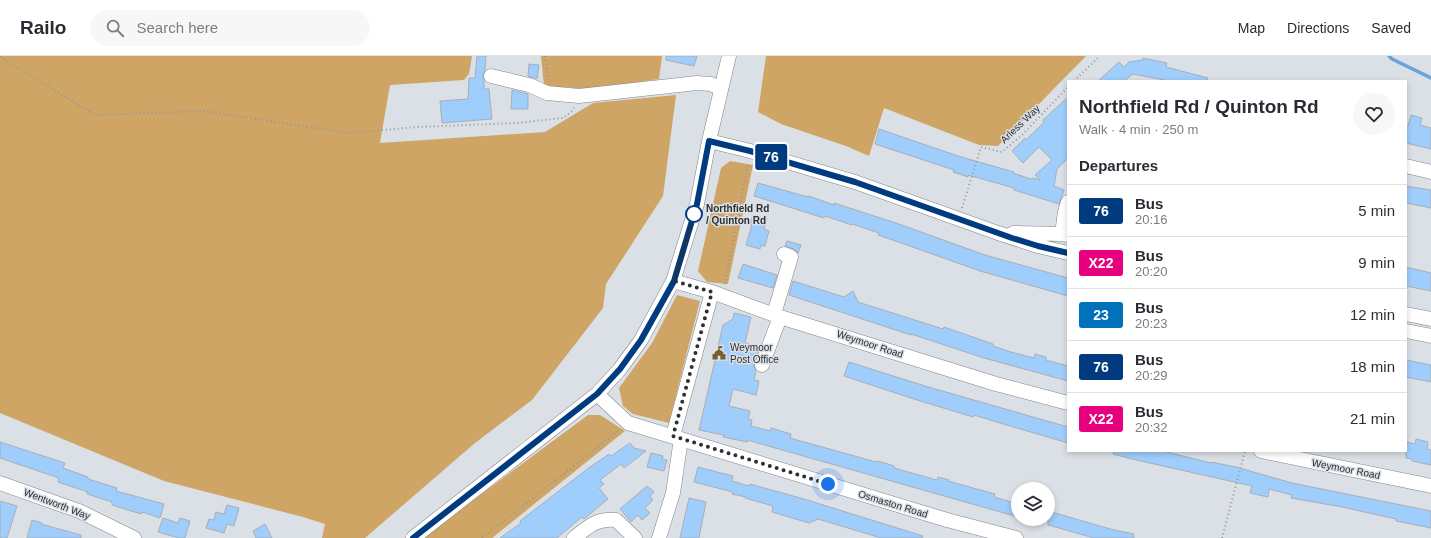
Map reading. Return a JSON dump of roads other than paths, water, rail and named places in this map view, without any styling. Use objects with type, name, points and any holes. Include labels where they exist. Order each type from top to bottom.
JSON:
[{"type":"street","points":[[413,538],[597,394],[620,369],[641,340],[674,281],[697,204],[728,56]]},
{"type":"street","points":[[490,76],[529,85],[547,93],[579,96],[697,83],[711,84],[721,89]]},
{"type":"street","points":[[709,141],[750,151],[855,182],[998,233],[1067,254]]},
{"type":"street","points":[[1407,166],[1431,172]]},
{"type":"street","points":[[998,233],[1065,235],[1064,212],[1067,204]]},
{"type":"street","points":[[762,364],[777,315],[791,257],[784,254]]},
{"type":"street","name":"Weymoor Road","points":[[674,281],[996,384],[1067,402]]},
{"type":"street","points":[[659,538],[673,493],[677,438],[717,294]]},
{"type":"street","points":[[1407,314],[1431,319]]},
{"type":"street","points":[[1407,331],[1431,336]]},
{"type":"street","name":"Osmaston Road","points":[[597,394],[628,422],[947,520],[1016,538]]},
{"type":"street","name":"Weymoor Road","points":[[1266,452],[1431,486]]},
{"type":"street","name":"Wentworth Way","points":[[0,482],[79,510],[134,538]]},
{"type":"street","points":[[574,538],[595,522],[606,519],[616,520],[635,538]]},
{"type":"waterway","points":[[1389,56],[1392,59],[1431,78]]},
{"type":"place","name":"Northfield Rd / Quinton Rd","points":[[694,214]]},
{"type":"place","name":"Weymoor Post Office","points":[[719,353]]}]
